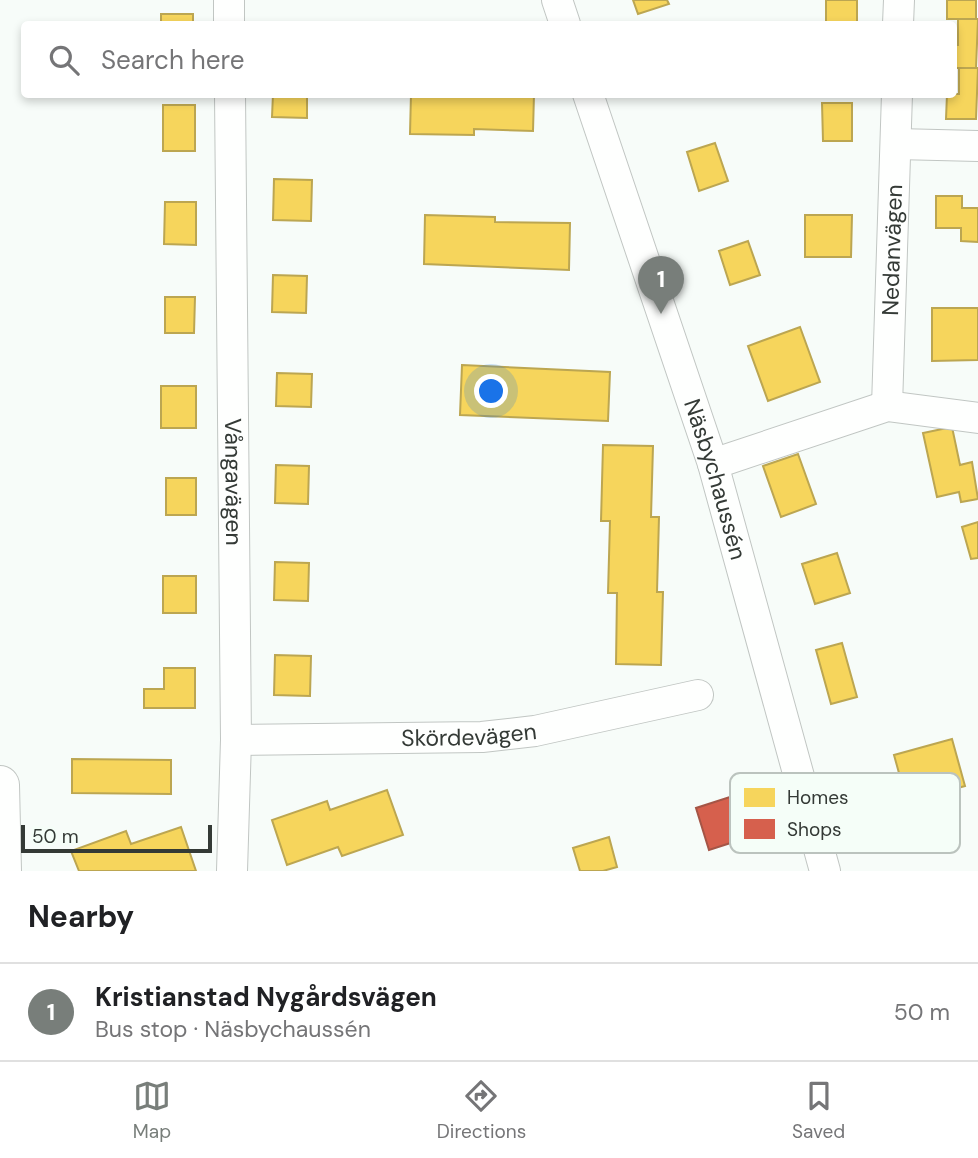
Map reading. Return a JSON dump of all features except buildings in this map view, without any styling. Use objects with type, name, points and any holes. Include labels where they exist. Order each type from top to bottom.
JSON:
[{"type":"main road","points":[[0,785],[2,871]]},
{"type":"street","points":[[229,0],[229,21]]},
{"type":"street","points":[[557,0],[564,21]]},
{"type":"street","points":[[898,0],[898,21]]},
{"type":"street","name":"Vångavägen","points":[[230,98],[236,740],[232,871]]},
{"type":"street","name":"Näsbychaussén","points":[[589,98],[713,464],[798,773]]},
{"type":"street","name":"Nedanvägen","points":[[887,406],[897,98]]},
{"type":"street","points":[[897,144],[978,146]]},
{"type":"street","points":[[713,464],[887,406],[978,418]]},
{"type":"street","name":"Skördevägen","points":[[236,740],[482,737],[535,731],[698,695]]},
{"type":"street","name":"Näsbychaussén","points":[[820,853],[825,871]]},
{"type":"place","name":"Kristianstad Nygårdsvägen","points":[[661,314]]}]
